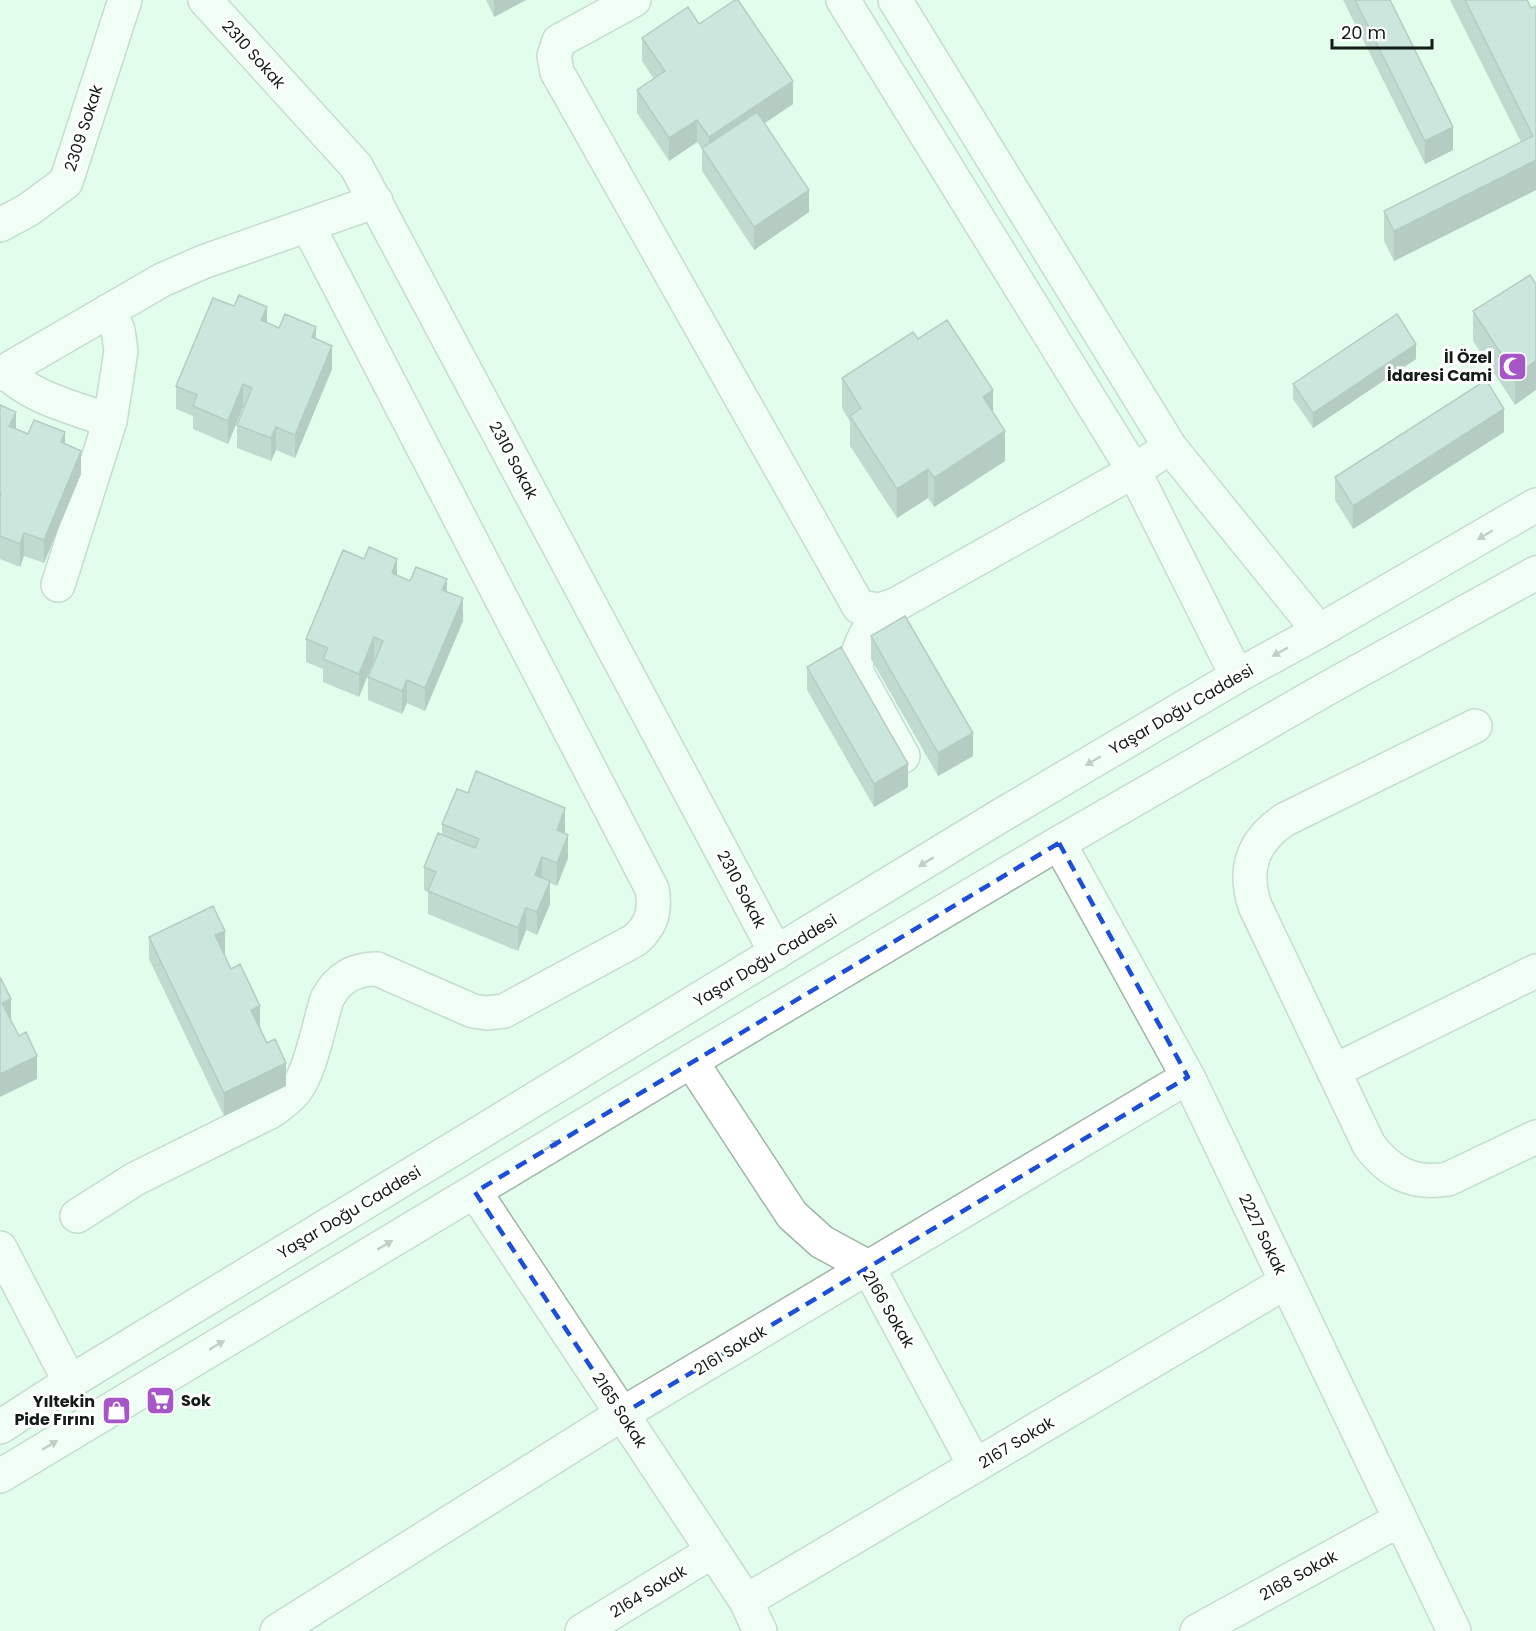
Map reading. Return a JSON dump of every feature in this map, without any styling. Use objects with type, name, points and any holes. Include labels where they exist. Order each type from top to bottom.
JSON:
[{"type":"street","name":"2309 Sokak","points":[[0,225],[28,210],[66,182],[125,0]]},
{"type":"street","name":"2310 Sokak","points":[[205,0],[356,166],[776,953]]},
{"type":"street","points":[[634,0],[559,41],[554,56],[557,72],[859,607],[880,610],[897,604],[1134,471],[1170,447]]},
{"type":"street","points":[[843,0],[1134,471],[1237,676]]},
{"type":"street","points":[[895,0],[1170,447],[1319,631]]},
{"type":"street","points":[[110,421],[29,390],[3,372],[162,280],[203,262],[376,201]]},
{"type":"street","points":[[77,1216],[135,1179],[284,1103],[296,1090],[305,1074],[327,999],[333,988],[350,974],[363,969],[376,969],[472,1011],[487,1013],[504,1011],[635,940],[649,926],[653,916],[652,889],[308,226]]},
{"type":"street","points":[[58,585],[110,421],[121,351],[118,330],[108,311]]},
{"type":"street","name":"Yaşar Doğu Caddesi","points":[[0,1427],[70,1382],[1000,816],[1237,676],[1536,506]]},
{"type":"street","points":[[0,1476],[1059,843],[1326,689],[1536,573]]},
{"type":"street","points":[[880,610],[858,651],[855,662],[857,673],[903,756]]},
{"type":"street","points":[[1475,726],[1272,828],[1254,851],[1249,879],[1255,906],[1369,1145],[1380,1160],[1409,1178],[1435,1181],[1448,1179],[1536,1137]]},
{"type":"street","name":"2227 Sokak","points":[[1059,843],[1188,1077],[1454,1631]]},
{"type":"street","points":[[1334,1071],[1536,971]]},
{"type":"street","name":"2166 Sokak","points":[[691,1061],[792,1215],[822,1242],[868,1267],[975,1466]]},
{"type":"street","name":"2161 Sokak","points":[[277,1631],[622,1414],[1188,1077]]},
{"type":"street","name":"2165 Sokak","points":[[475,1192],[746,1601],[760,1631]]},
{"type":"street","points":[[0,1248],[70,1382]]},
{"type":"street","name":"2167 Sokak","points":[[746,1601],[1286,1282]]},
{"type":"street","name":"2168 Sokak","points":[[1197,1631],[1399,1520]]},
{"type":"street","name":"2164 Sokak","points":[[582,1631],[713,1551]]},
{"type":"highlighted area","points":[[1059,843],[1188,1077],[622,1414],[475,1192]]},
{"type":"building","points":[[738,0],[793,81],[709,137],[697,120],[669,138],[637,90],[665,71],[642,38],[688,7],[699,24]]},
{"type":"building","points":[[1355,0],[1390,0],[1453,127],[1425,141]]},
{"type":"building","points":[[1465,0],[1527,0],[1531,8],[1536,6],[1536,160],[1394,231],[1384,211],[1533,136]]},
{"type":"building","points":[[757,112],[809,190],[754,227],[702,148]]},
{"type":"building","points":[[1530,275],[1536,284],[1536,361],[1515,375],[1473,311]]},
{"type":"building","points":[[239,295],[267,307],[261,320],[279,328],[285,314],[316,327],[312,337],[332,346],[295,435],[276,427],[271,438],[237,425],[252,388],[243,384],[228,421],[193,406],[197,395],[176,386],[213,298],[234,306]]},
{"type":"building","points":[[1397,314],[1416,344],[1313,413],[1293,384]]},
{"type":"building","points":[[947,320],[993,390],[983,397],[1005,431],[934,478],[928,469],[897,489],[850,416],[861,408],[842,378],[913,332],[918,339]]},
{"type":"building","points":[[1486,380],[1504,409],[1353,506],[1335,477]]},
{"type":"building","points":[[0,405],[16,412],[9,426],[28,434],[34,420],[65,432],[61,442],[81,451],[44,540],[24,533],[20,544],[0,536]]},
{"type":"building","points":[[369,547],[397,559],[392,573],[410,581],[416,567],[447,579],[442,590],[463,598],[425,688],[407,680],[402,691],[368,677],[383,641],[374,637],[359,674],[323,659],[328,648],[306,639],[343,550],[364,559]]},
{"type":"building","points":[[905,616],[973,733],[938,753],[871,636]]},
{"type":"building","points":[[841,647],[908,764],[874,784],[807,667]]},
{"type":"building","points":[[476,771],[565,808],[557,830],[568,835],[557,863],[542,857],[535,875],[550,881],[537,912],[526,908],[518,928],[428,891],[436,872],[424,867],[438,833],[475,848],[479,839],[442,824],[457,789],[468,793]]},
{"type":"building","points":[[213,906],[225,931],[215,935],[231,969],[240,964],[260,1006],[251,1010],[267,1043],[275,1039],[286,1063],[224,1093],[149,937]]},
{"type":"building","points":[[0,977],[11,999],[2,1003],[19,1036],[26,1032],[37,1056],[0,1074]]},
{"type":"place","name":"İl Özel İdaresi Cami","points":[[1513,366]]},
{"type":"place","name":"Sok","points":[[160,1400]]},
{"type":"place","name":"Yıltekin Pide Fırını","points":[[116,1410]]}]
